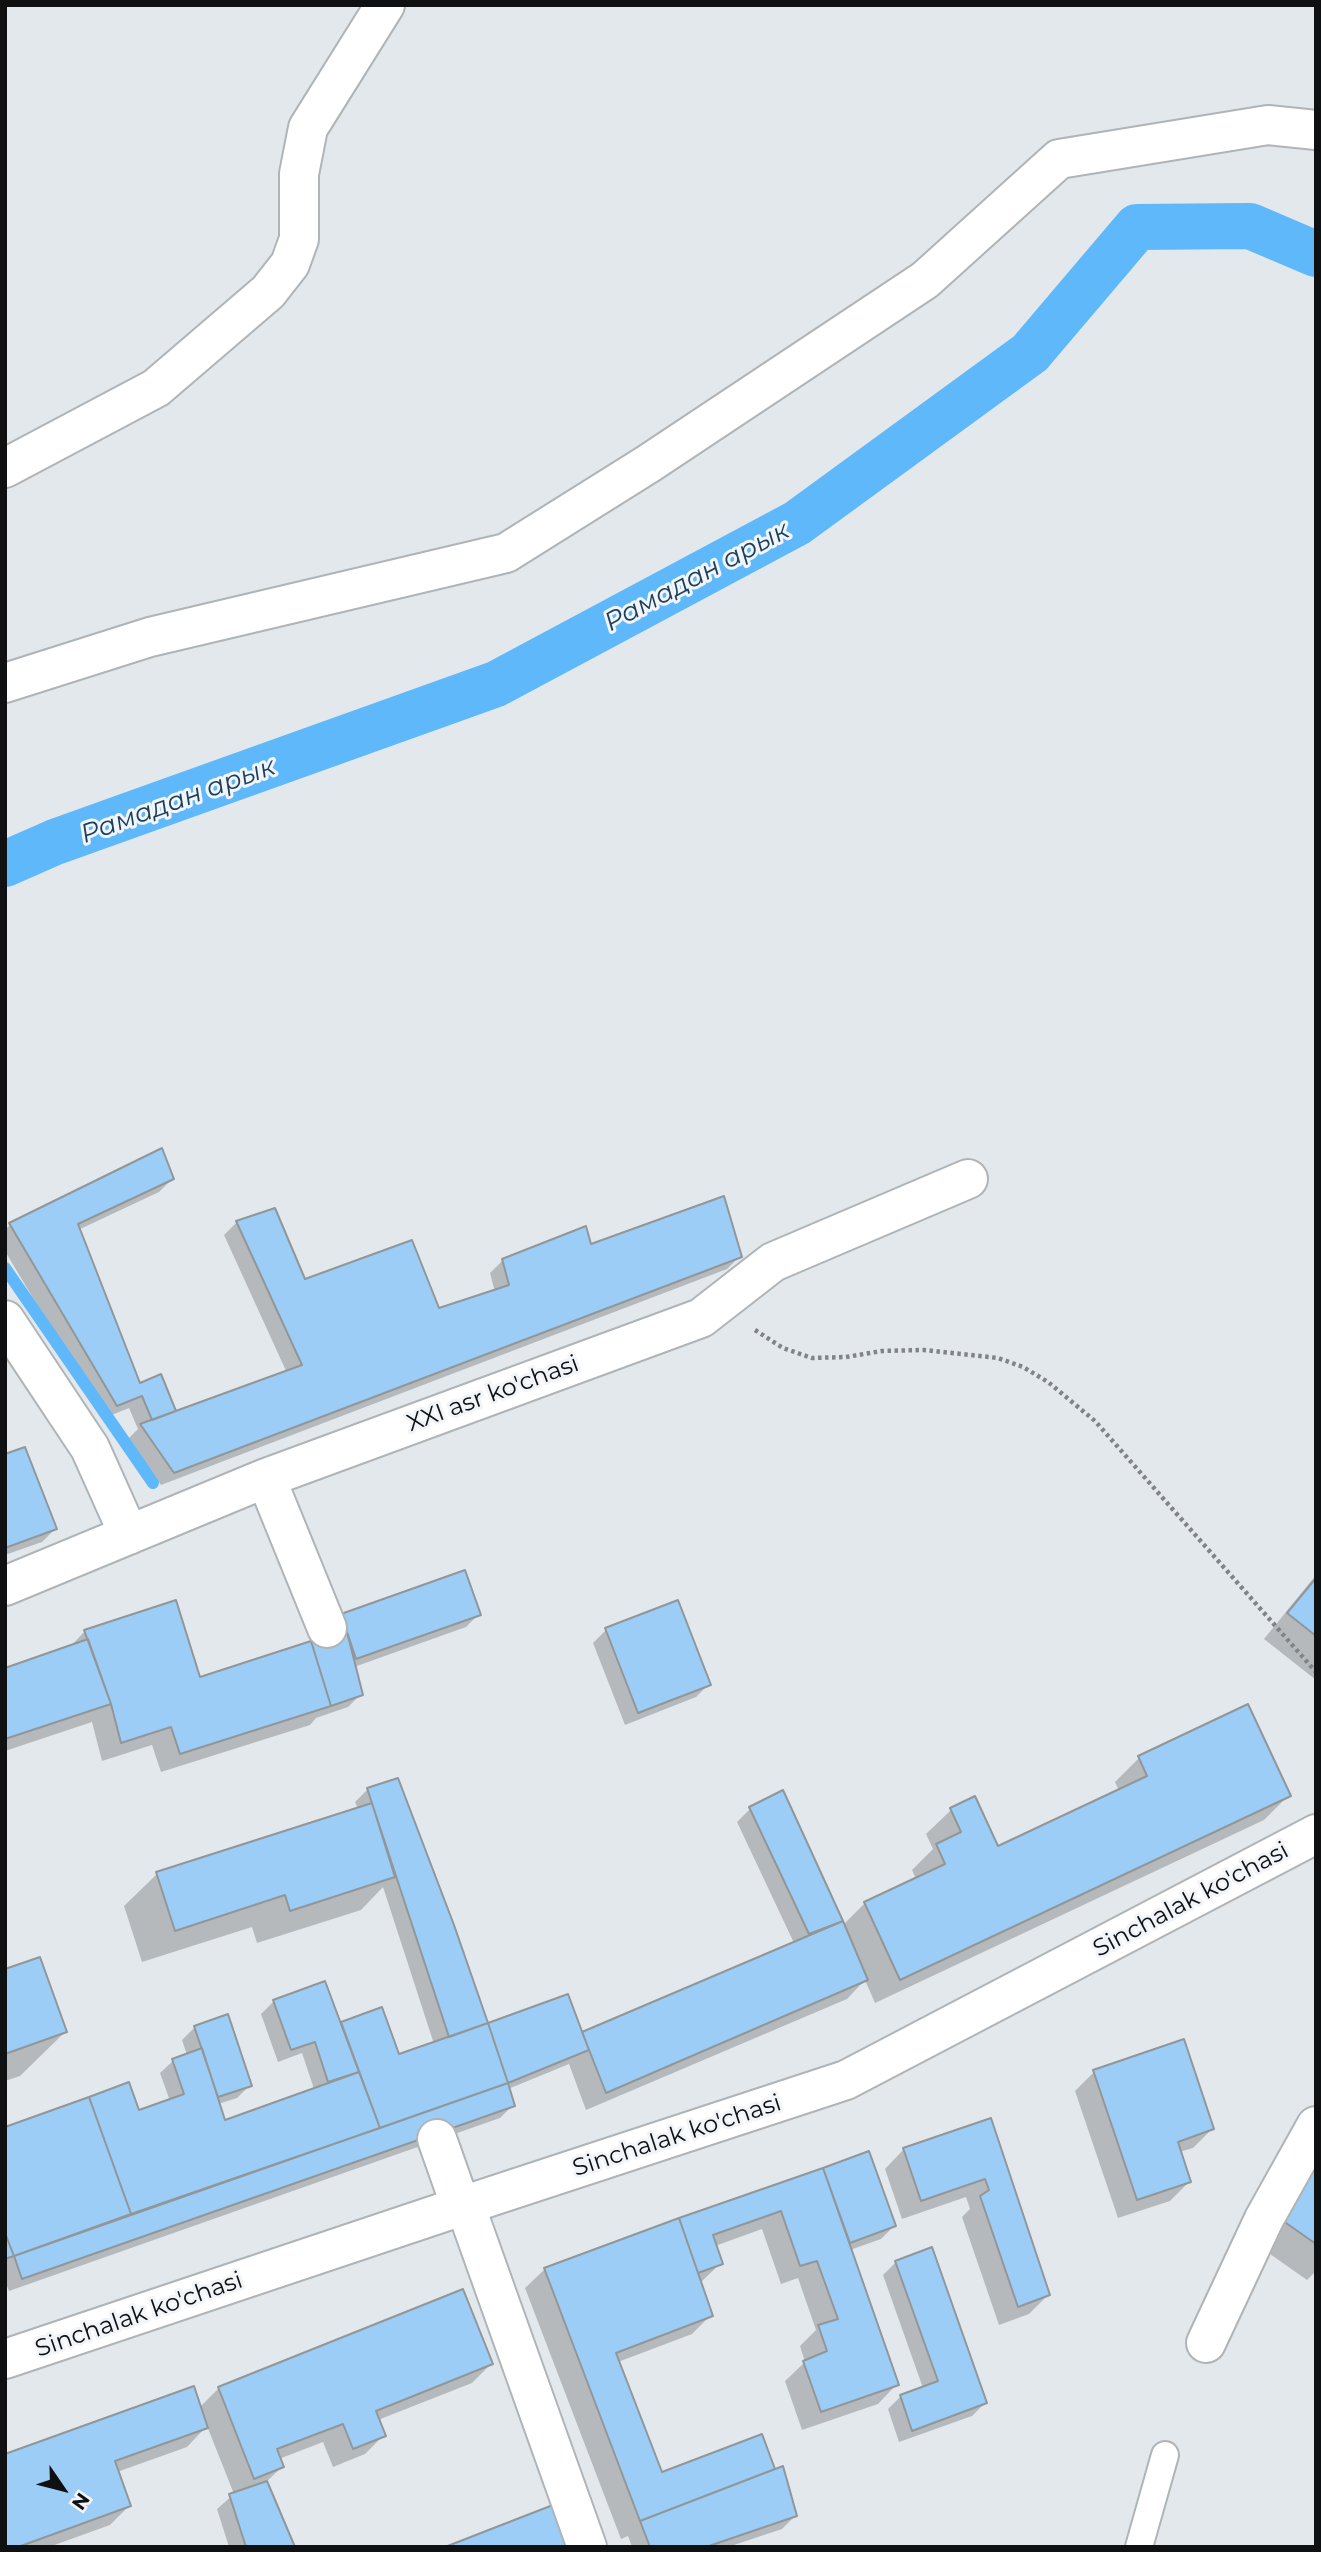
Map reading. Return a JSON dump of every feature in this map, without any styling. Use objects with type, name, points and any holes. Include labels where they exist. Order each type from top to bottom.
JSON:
[{"type":"street","points":[[5,468],[156,388],[268,292],[290,264],[299,239],[299,174],[308,128],[385,5]]},
{"type":"street","points":[[5,683],[149,637],[506,553],[648,464],[925,280],[1059,159],[1268,125],[1316,130]]},
{"type":"street","name":"XXI asr ko'chasi","points":[[5,1586],[266,1478],[701,1318],[774,1262],[968,1179]]},
{"type":"street","points":[[5,1320],[90,1448],[129,1535]]},
{"type":"street","points":[[266,1478],[327,1628]]},
{"type":"street","name":"Sinchalak ko'chasi","points":[[5,2360],[846,2080],[1316,1834]]},
{"type":"street","points":[[1206,2343],[1264,2220],[1316,2126]]},
{"type":"street","points":[[437,2139],[587,2547]]},
{"type":"lane","points":[[1139,2547],[1164,2455]]},
{"type":"path","points":[[701,1318],[729,1310],[783,1349],[812,1358],[924,1350],[998,1358],[1023,1367],[1048,1382],[1095,1421],[1316,1672]]},
{"type":"building","points":[[162,1148],[174,1179],[78,1224],[140,1383],[161,1374],[176,1411],[152,1420],[142,1396],[117,1406],[9,1223]]},
{"type":"building","points":[[724,1196],[742,1257],[174,1473],[140,1424],[302,1365],[236,1221],[275,1208],[305,1279],[412,1240],[439,1308],[509,1285],[502,1259],[586,1226],[591,1244]]},
{"type":"building","points":[[25,1447],[57,1529],[5,1548],[5,1454]]},
{"type":"building","points":[[465,1570],[481,1615],[356,1659],[341,1614]]},
{"type":"building","points":[[1316,1578],[1316,1636],[1287,1613]]},
{"type":"building","points":[[176,1600],[200,1677],[311,1641],[331,1706],[180,1754],[171,1727],[121,1743],[111,1704],[84,1630]]},
{"type":"building","points":[[678,1600],[711,1685],[638,1713],[605,1628]]},
{"type":"building","points":[[347,1632],[363,1695],[331,1706],[311,1641]]},
{"type":"building","points":[[88,1639],[111,1704],[5,1739],[5,1668]]},
{"type":"building","points":[[1248,1704],[1291,1796],[900,1980],[864,1902],[945,1864],[936,1844],[961,1832],[950,1808],[975,1796],[998,1846],[1147,1776],[1138,1756]]},
{"type":"building","points":[[398,1778],[488,2023],[449,2037],[367,1788]]},
{"type":"building","points":[[783,1790],[843,1921],[809,1934],[749,1807]]},
{"type":"building","points":[[372,1803],[395,1877],[290,1911],[285,1895],[175,1931],[156,1872]]},
{"type":"building","points":[[843,1921],[868,1980],[606,2093],[582,2032]]},
{"type":"building","points":[[40,1957],[67,2032],[5,2054],[5,1969]]},
{"type":"building","points":[[325,1981],[359,2072],[328,2082],[315,2042],[291,2050],[273,2000]]},
{"type":"building","points":[[568,1994],[589,2050],[508,2083],[488,2023]]},
{"type":"building","points":[[382,2007],[399,2054],[488,2023],[508,2083],[380,2128],[341,2022]]},
{"type":"building","points":[[228,2014],[252,2086],[218,2097],[194,2026]]},
{"type":"building","points":[[1184,2039],[1214,2129],[1178,2142],[1191,2182],[1137,2200],[1093,2070]]},
{"type":"building","points":[[202,2048],[225,2120],[359,2072],[380,2128],[131,2214],[89,2097],[129,2082],[139,2110],[184,2094],[172,2059]]},
{"type":"building","points":[[508,2083],[515,2106],[22,2279],[14,2256]]},
{"type":"building","points":[[89,2097],[131,2214],[14,2256],[5,2233],[5,2127]]},
{"type":"building","points":[[991,2118],[1050,2295],[1018,2307],[980,2196],[989,2190],[985,2179],[921,2201],[903,2148]]},
{"type":"building","points":[[1316,2146],[1316,2244],[1269,2211]]},
{"type":"building","points":[[869,2151],[896,2226],[850,2243],[823,2168]]},
{"type":"building","points":[[823,2168],[899,2385],[821,2412],[803,2361],[827,2351],[818,2325],[838,2319],[817,2261],[800,2266],[781,2211],[713,2235],[723,2264],[698,2273],[679,2218]]},
{"type":"building","points":[[679,2218],[713,2316],[616,2353],[662,2472],[762,2434],[775,2469],[640,2521],[544,2268]]},
{"type":"building","points":[[5,2233],[14,2256],[5,2259]]},
{"type":"building","points":[[932,2247],[987,2403],[912,2431],[900,2395],[938,2381],[895,2261]]},
{"type":"building","points":[[463,2289],[493,2364],[376,2411],[386,2436],[353,2449],[343,2424],[277,2449],[284,2467],[254,2479],[218,2387]]},
{"type":"building","points":[[194,2386],[208,2428],[115,2461],[131,2506],[18,2547],[5,2547],[5,2454]]},
{"type":"building","points":[[783,2466],[797,2516],[706,2547],[650,2547],[640,2521]]},
{"type":"building","points":[[267,2481],[295,2547],[246,2547],[229,2494]]},
{"type":"building","points":[[558,2503],[575,2547],[445,2547]]},
{"type":"waterway","name":"Рамадан арык","points":[[5,864],[55,842],[496,684],[797,523],[1030,353],[1137,227],[1250,226],[1316,254]]},
{"type":"waterway","points":[[5,1268],[153,1483]]}]
